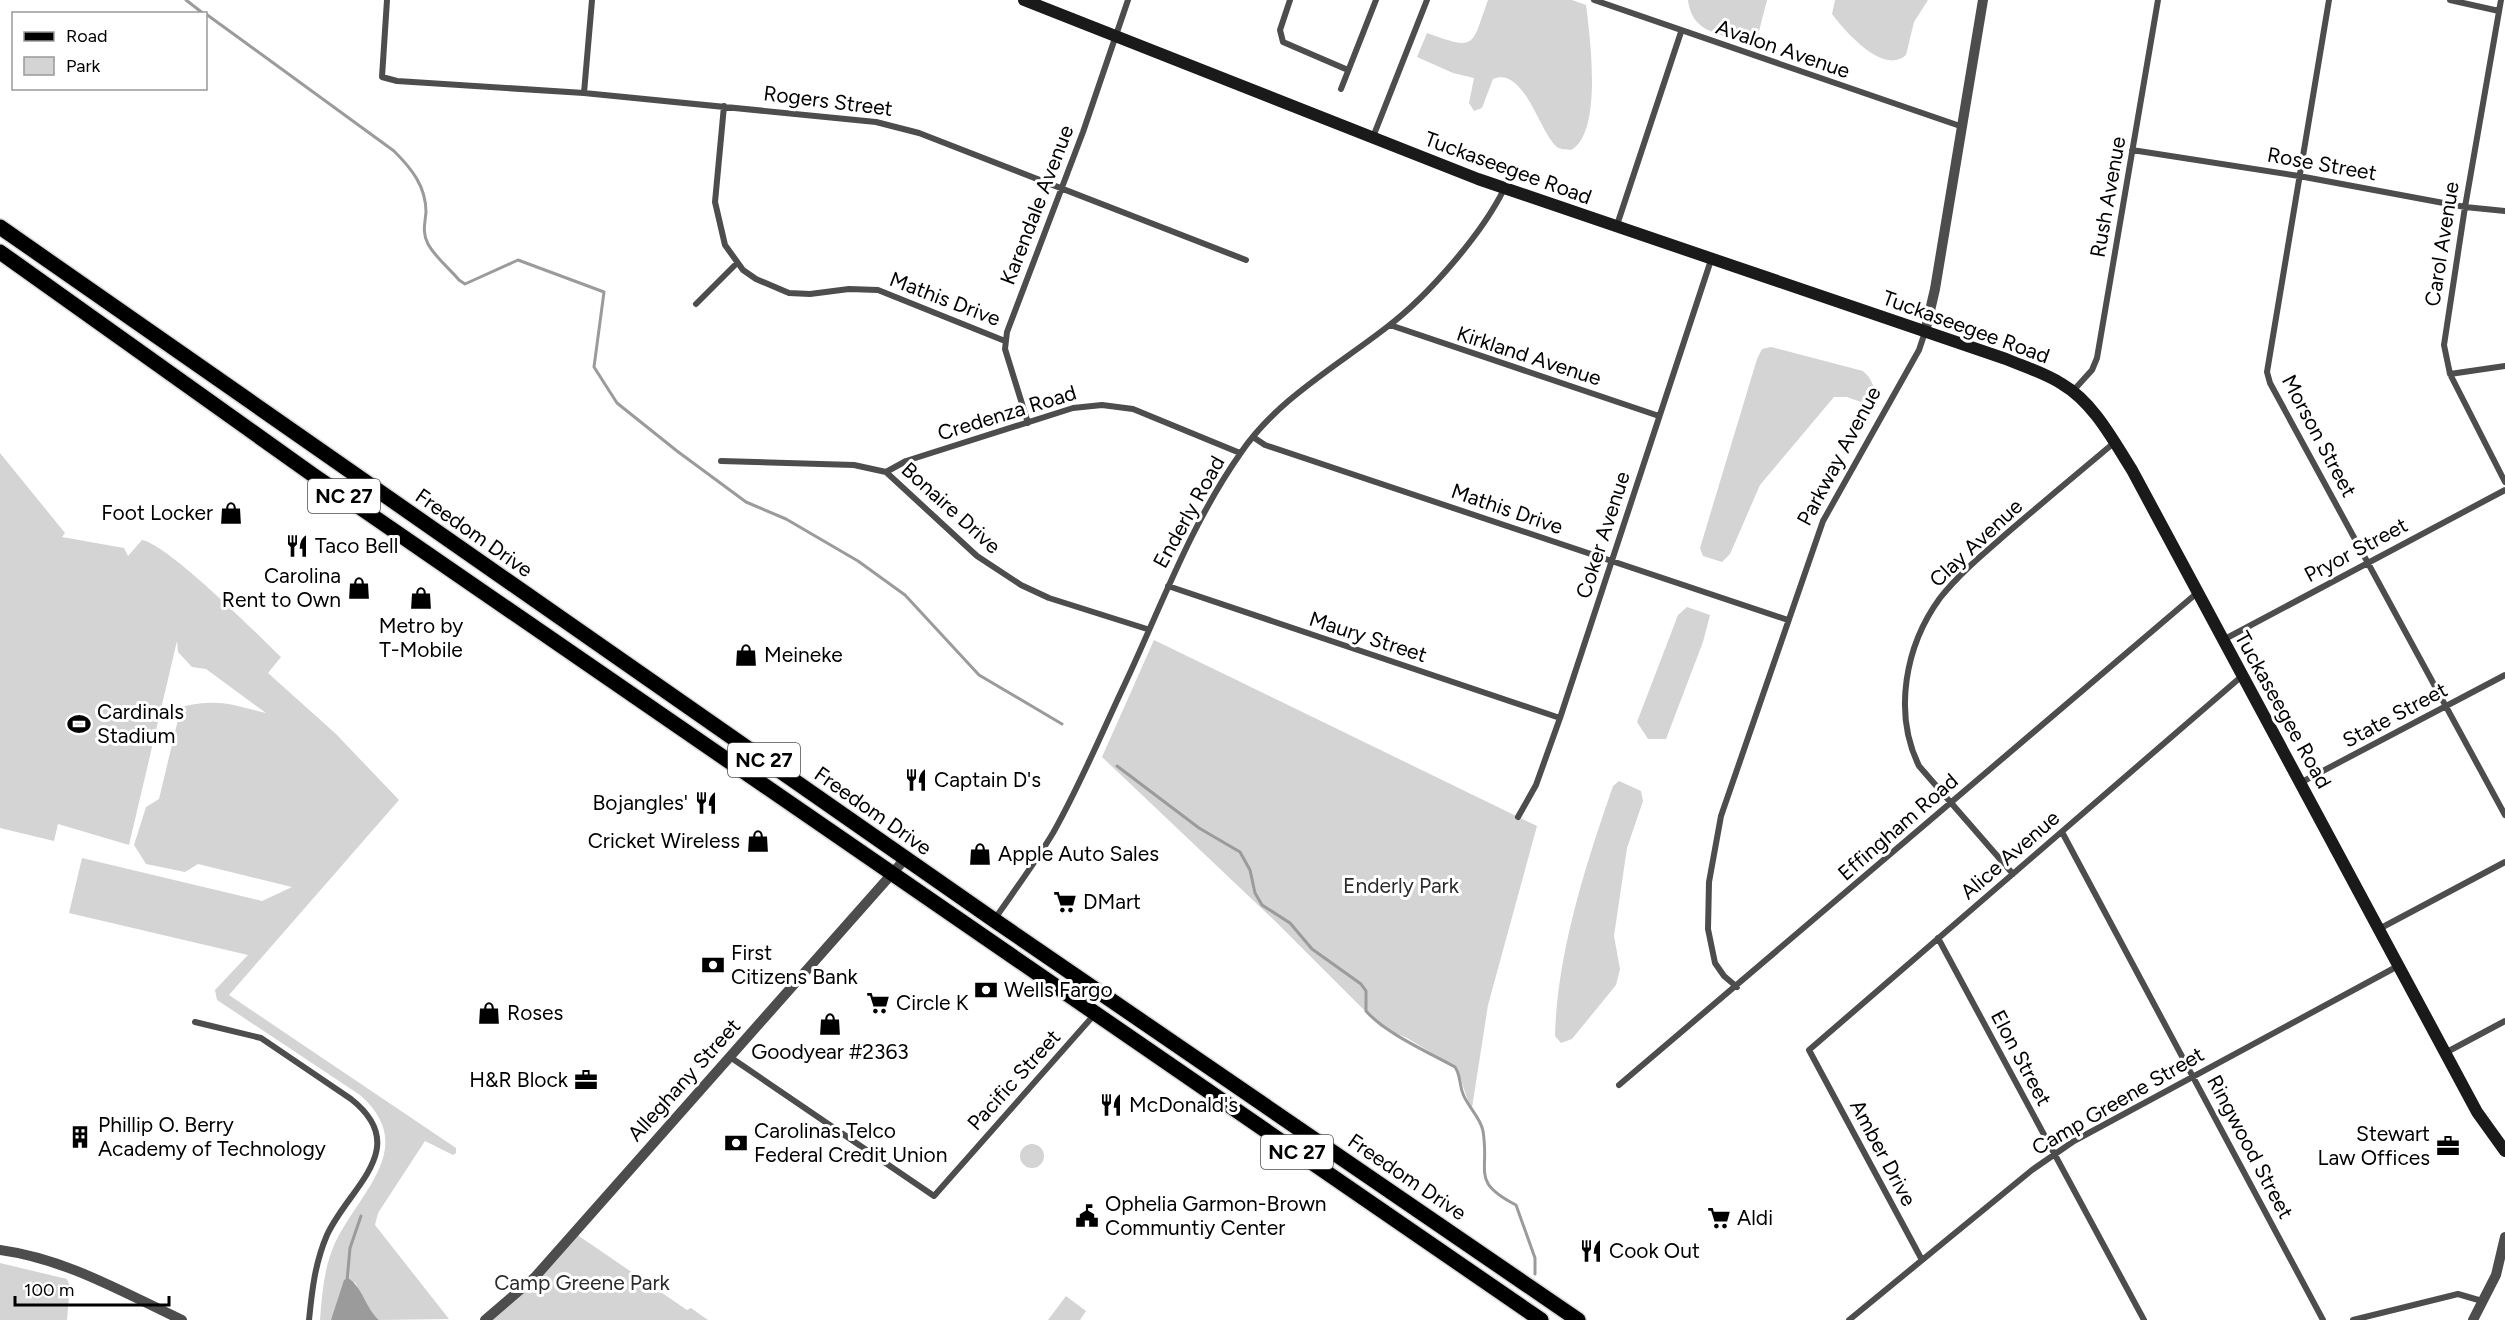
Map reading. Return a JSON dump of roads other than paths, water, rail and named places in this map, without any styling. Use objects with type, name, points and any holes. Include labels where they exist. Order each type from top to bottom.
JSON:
[{"type":"main road","name":"Tuckaseegee Road","points":[[1024,0],[1504,189],[2014,363],[2050,377],[2073,391],[2115,442],[2477,1112],[2505,1151]]},
{"type":"main road","name":"Freedom Drive","points":[[0,227],[905,859],[1578,1320]]},
{"type":"main road","name":"Freedom Drive","points":[[0,252],[313,475],[1541,1320]]},
{"type":"main road","points":[[212,402],[225,386]]},
{"type":"main road","points":[[556,641],[569,624]]},
{"type":"main road","points":[[1095,1013],[1110,1008],[1168,1049],[1196,1059]]},
{"type":"main road","points":[[1346,1186],[1372,1192],[1410,1217],[1415,1218],[1421,1212]]},
{"type":"street","name":"Rogers Street","points":[[387,0],[382,77],[397,81],[584,93],[724,106],[896,126],[1246,260]]},
{"type":"street","points":[[584,93],[592,0]]},
{"type":"street","name":"Karendale Avenue","points":[[1005,341],[1062,189],[1128,0]]},
{"type":"street","points":[[1290,0],[1280,30],[1283,42],[1348,70]]},
{"type":"street","points":[[1341,88],[1376,0]]},
{"type":"street","points":[[1373,138],[1427,0]]},
{"type":"street","name":"Avalon Avenue","points":[[1594,0],[1681,32],[1963,127]]},
{"type":"street","name":"Parkway Avenue","points":[[1737,987],[1724,976],[1712,955],[1708,929],[1709,882],[1721,816],[1823,521],[1919,350],[1925,332],[1963,127],[1983,0]]},
{"type":"street","name":"Rush Avenue","points":[[2073,391],[2092,370],[2097,358],[2158,0]]},
{"type":"street","name":"Morson Street","points":[[2329,0],[2266,372],[2505,815]]},
{"type":"street","points":[[2450,0],[2499,11]]},
{"type":"street","name":"Carol Avenue","points":[[2501,0],[2444,345],[2450,374],[2505,482]]},
{"type":"street","points":[[1616,228],[1681,32]]},
{"type":"street","name":"Mathis Drive","points":[[724,106],[715,202],[719,229],[737,263],[756,279],[778,290],[810,294],[849,289],[878,290],[1005,341]]},
{"type":"street","name":"Rose Street","points":[[2132,150],[2299,176],[2465,207],[2505,211]]},
{"type":"street","name":"Enderly Road","points":[[994,920],[1053,833],[1123,687],[1167,586],[1203,515],[1240,453],[1295,396],[1390,325],[1470,242],[1504,189]]},
{"type":"street","name":"Coker Avenue","points":[[1518,817],[1536,785],[1560,718],[1711,260]]},
{"type":"street","points":[[696,304],[737,263]]},
{"type":"street","name":"Kirkland Avenue","points":[[1390,325],[1659,416]]},
{"type":"street","points":[[1005,341],[1005,349],[1028,423]]},
{"type":"street","points":[[2450,374],[2505,366]]},
{"type":"street","name":"Credenza Road","points":[[885,472],[906,461],[1072,408],[1117,405],[1163,420],[1240,453]]},
{"type":"street","name":"Mathis Drive","points":[[1253,437],[1265,446],[1788,620]]},
{"type":"street","name":"Clay Avenue","points":[[2013,874],[1919,766],[1911,749],[1904,724],[1905,689],[1923,627],[1940,599],[1973,563],[2115,442]]},
{"type":"street","name":"Bonaire Drive","points":[[720,461],[854,465],[885,472],[977,556],[1012,579],[1049,598],[1148,629]]},
{"type":"street","name":"Pryor Street","points":[[2223,640],[2505,490]]},
{"type":"street","name":"Maury Street","points":[[1167,586],[1560,718]]},
{"type":"street","name":"Effingham Road","points":[[1619,1085],[1737,987],[2197,593]]},
{"type":"street","name":"State Street","points":[[2300,783],[2505,675]]},
{"type":"street","name":"Alice Avenue","points":[[1815,1061],[1809,1050],[2242,676]]},
{"type":"street","name":"Ringwood Street","points":[[2062,832],[2323,1320]]},
{"type":"street","name":"Alleghany Street","points":[[485,1320],[535,1277],[905,859]]},
{"type":"street","points":[[2379,930],[2505,862]]},
{"type":"street","name":"Elon Street","points":[[1938,938],[2144,1320]]},
{"type":"street","name":"Camp Greene Street","points":[[1849,1320],[2054,1154],[2398,966]]},
{"type":"street","name":"Pacific Street","points":[[730,1057],[934,1196],[1095,1013]]},
{"type":"street","points":[[2445,1053],[2505,1021]]},
{"type":"street","points":[[195,1022],[261,1038],[351,1098],[364,1110],[373,1123],[377,1142],[376,1157],[324,1242],[316,1266],[309,1320]]},
{"type":"street","name":"Amber Drive","points":[[1815,1061],[1923,1260]]},
{"type":"street","points":[[2473,1320],[2500,1272],[2505,1237]]},
{"type":"street","points":[[0,1250],[70,1266],[182,1320]]},
{"type":"street","points":[[2354,1320],[2458,1293],[2482,1301]]},
{"type":"waterway","points":[[186,0],[201,12]]},
{"type":"waterway","points":[[207,15],[400,157],[412,171],[423,194],[426,212],[424,232],[426,240],[438,258],[459,280],[465,284],[518,260],[604,292],[594,367],[617,403],[746,502],[786,519],[858,561],[905,595],[979,675],[1062,724]]},
{"type":"waterway","points":[[1117,766],[1199,828],[1240,852],[1250,870],[1255,893],[1262,905],[1290,923],[1312,949],[1361,984],[1366,991],[1366,1011],[1374,1019],[1408,1042],[1455,1067],[1463,1094],[1482,1126],[1487,1182],[1502,1197],[1516,1205],[1535,1258],[1535,1274]]},
{"type":"waterway","points":[[347,1281],[350,1248],[361,1216]]},
{"type":"place","name":"Foot Locker","points":[[231,513]]},
{"type":"place","name":"Taco Bell","points":[[297,546]]},
{"type":"place","name":"Carolina Rent to Own","points":[[359,588]]},
{"type":"place","name":"Metro by T-Mobile","points":[[421,598]]},
{"type":"place","name":"Meineke","points":[[746,655]]},
{"type":"place","name":"Cardinals Stadium","points":[[79,724]]},
{"type":"place","name":"Captain D's","points":[[916,780]]},
{"type":"place","name":"Bojangles'","points":[[706,803]]},
{"type":"place","name":"Cricket Wireless","points":[[758,841]]},
{"type":"place","name":"Apple Auto Sales","points":[[980,854]]},
{"type":"place","name":"DMart","points":[[1065,902]]},
{"type":"place","name":"First Citizens Bank","points":[[713,965]]},
{"type":"place","name":"Wells Fargo","points":[[986,990]]},
{"type":"place","name":"Circle K","points":[[878,1003]]},
{"type":"place","name":"Roses","points":[[489,1013]]},
{"type":"place","name":"Goodyear #2363","points":[[830,1024]]},
{"type":"place","name":"H&R Block","points":[[586,1080]]},
{"type":"place","name":"McDonald's","points":[[1111,1105]]},
{"type":"place","name":"Phillip O. Berry Academy of Technology","points":[[80,1137]]},
{"type":"place","name":"Carolinas Telco Federal Credit Union","points":[[736,1143]]},
{"type":"place","name":"Stewart Law Offices","points":[[2448,1146]]},
{"type":"place","name":"Ophelia Garmon-Brown Communtiy Center","points":[[1087,1216]]},
{"type":"place","name":"Aldi","points":[[1719,1218]]},
{"type":"place","name":"Cook Out","points":[[1591,1251]]},
{"type":"park label","name":"Enderly Park","points":[[1401,886]]},
{"type":"park label","name":"Camp Greene Park","points":[[582,1283]]}]
